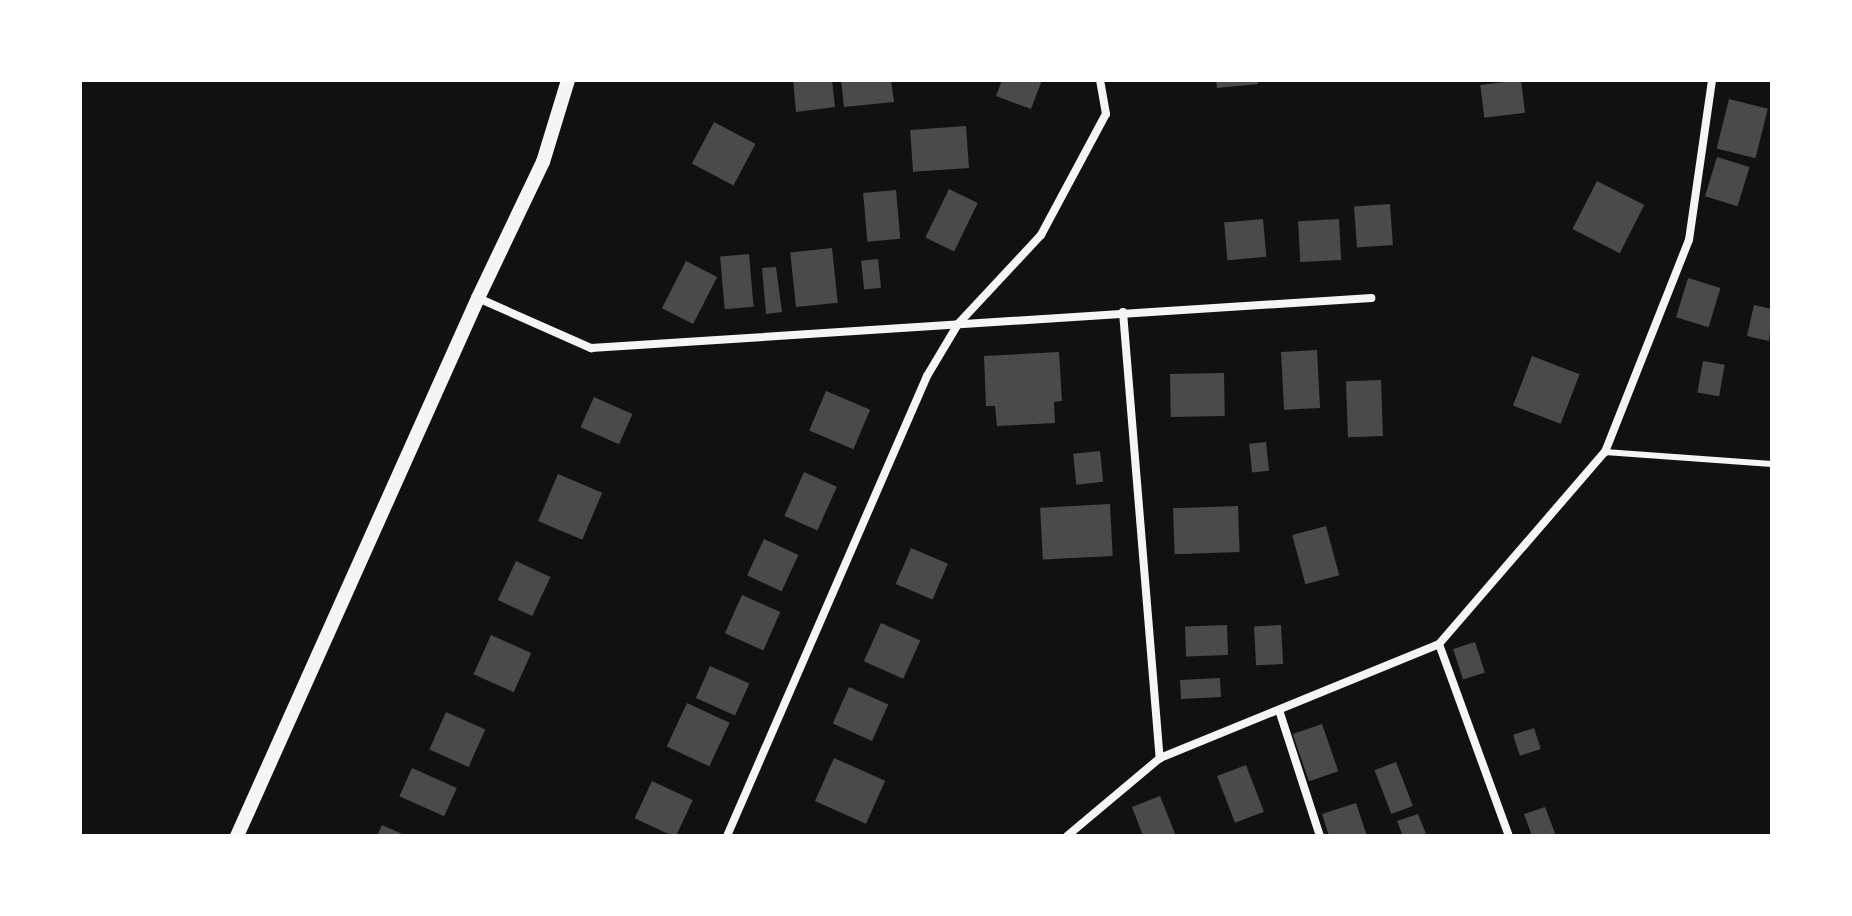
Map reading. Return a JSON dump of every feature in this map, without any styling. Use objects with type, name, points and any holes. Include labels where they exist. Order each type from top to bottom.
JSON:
[{"type":"street","points":[[237,836],[478,298],[543,162],[568,80]]},
{"type":"street","points":[[727,836],[927,376],[958,324],[1041,235],[1106,114],[1100,80]]},
{"type":"street","points":[[1067,836],[1160,758],[1439,644],[1605,452],[1689,240],[1712,80]]},
{"type":"street","points":[[478,298],[591,348],[1371,298]]},
{"type":"street","points":[[1123,312],[1160,758]]},
{"type":"street","points":[[1439,644],[1509,836]]},
{"type":"street","points":[[1279,710],[1320,836]]},
{"type":"lane","points":[[1605,452],[1772,464]]},
{"type":"building","points":[[793,80],[832,80],[835,107],[796,112]]},
{"type":"building","points":[[841,80],[891,80],[894,102],[844,107]]},
{"type":"building","points":[[1002,80],[1042,80],[1031,109],[996,96]]},
{"type":"building","points":[[1216,80],[1258,80],[1258,84],[1217,88]]},
{"type":"building","points":[[1521,80],[1525,113],[1484,118],[1480,85]]},
{"type":"building","points":[[1729,99],[1768,109],[1755,158],[1717,148]]},
{"type":"building","points":[[714,122],[755,144],[733,186],[692,163]]},
{"type":"building","points":[[966,126],[969,168],[913,172],[910,130]]},
{"type":"building","points":[[1717,157],[1750,167],[1738,206],[1705,196]]},
{"type":"building","points":[[1597,181],[1644,205],[1620,253],[1572,229]]},
{"type":"building","points":[[949,189],[978,203],[954,252],[925,238]]},
{"type":"building","points":[[896,190],[900,239],[867,242],[863,193]]},
{"type":"building","points":[[1390,204],[1393,245],[1357,247],[1354,207]]},
{"type":"building","points":[[1263,219],[1266,257],[1227,260],[1224,222]]},
{"type":"building","points":[[1339,219],[1341,260],[1300,262],[1298,221]]},
{"type":"building","points":[[832,248],[838,303],[796,307],[790,252]]},
{"type":"building","points":[[749,254],[754,307],[725,309],[720,257]]},
{"type":"building","points":[[878,259],[881,288],[864,290],[861,261]]},
{"type":"building","points":[[686,261],[717,277],[693,324],[662,308]]},
{"type":"building","points":[[776,267],[782,312],[766,314],[762,268]]},
{"type":"building","points":[[1688,278],[1721,288],[1709,327],[1676,317]]},
{"type":"building","points":[[1754,305],[1772,309],[1769,341],[1747,336]]},
{"type":"building","points":[[1317,350],[1320,408],[1284,410],[1281,352]]},
{"type":"building","points":[[1059,352],[1062,401],[1054,402],[1055,423],[997,426],[995,406],[986,406],[984,356]]},
{"type":"building","points":[[1532,356],[1580,374],[1561,424],[1513,405]]},
{"type":"building","points":[[1703,361],[1725,365],[1719,396],[1697,393]]},
{"type":"building","points":[[1224,373],[1225,416],[1171,417],[1170,374]]},
{"type":"building","points":[[1381,380],[1383,436],[1348,437],[1346,381]]},
{"type":"building","points":[[826,391],[870,410],[853,449],[809,431]]},
{"type":"building","points":[[594,397],[632,414],[619,444],[581,427]]},
{"type":"building","points":[[1266,442],[1269,471],[1252,473],[1249,444]]},
{"type":"building","points":[[1100,451],[1103,482],[1076,485],[1073,454]]},
{"type":"building","points":[[804,472],[837,487],[817,530],[784,516]]},
{"type":"building","points":[[558,474],[602,493],[582,540],[538,521]]},
{"type":"building","points":[[1110,504],[1113,556],[1043,560],[1040,508]]},
{"type":"building","points":[[1238,506],[1240,552],[1175,554],[1173,508]]},
{"type":"building","points":[[1326,526],[1339,575],[1305,584],[1292,535]]},
{"type":"building","points":[[764,539],[798,555],[782,591],[747,575]]},
{"type":"building","points":[[911,548],[948,564],[933,600],[896,584]]},
{"type":"building","points":[[516,561],[550,577],[532,616],[498,600]]},
{"type":"building","points":[[742,595],[780,612],[763,650],[725,633]]},
{"type":"building","points":[[881,623],[920,640],[903,679],[864,661]]},
{"type":"building","points":[[1227,625],[1228,655],[1186,656],[1185,626]]},
{"type":"building","points":[[1281,625],[1283,664],[1256,665],[1254,626]]},
{"type":"building","points":[[491,635],[531,653],[514,692],[474,674]]},
{"type":"building","points":[[1475,642],[1485,672],[1463,680],[1453,649]]},
{"type":"building","points":[[710,666],[749,683],[735,715],[696,698]]},
{"type":"building","points":[[1220,678],[1221,697],[1181,699],[1180,680]]},
{"type":"building","points":[[849,687],[888,704],[872,741],[833,724]]},
{"type":"building","points":[[687,703],[730,723],[709,766],[667,747]]},
{"type":"building","points":[[446,712],[485,729],[469,767],[429,749]]},
{"type":"building","points":[[1322,724],[1338,771],[1309,781],[1293,734]]},
{"type":"building","points":[[1534,728],[1541,749],[1520,756],[1513,735]]},
{"type":"building","points":[[834,758],[885,781],[866,824],[815,801]]},
{"type":"building","points":[[1396,762],[1413,806],[1391,814],[1375,770]]},
{"type":"building","points":[[1246,765],[1264,812],[1235,823],[1217,776]]},
{"type":"building","points":[[412,768],[457,788],[444,816],[399,796]]},
{"type":"building","points":[[652,781],[693,800],[676,836],[635,818]]},
{"type":"building","points":[[1160,796],[1176,836],[1143,836],[1132,807]]},
{"type":"building","points":[[1356,803],[1367,836],[1329,836],[1322,814]]},
{"type":"building","points":[[1545,807],[1556,836],[1532,836],[1524,814]]},
{"type":"building","points":[[1418,814],[1427,836],[1403,836],[1397,821]]},
{"type":"building","points":[[382,825],[407,836],[377,836]]}]
